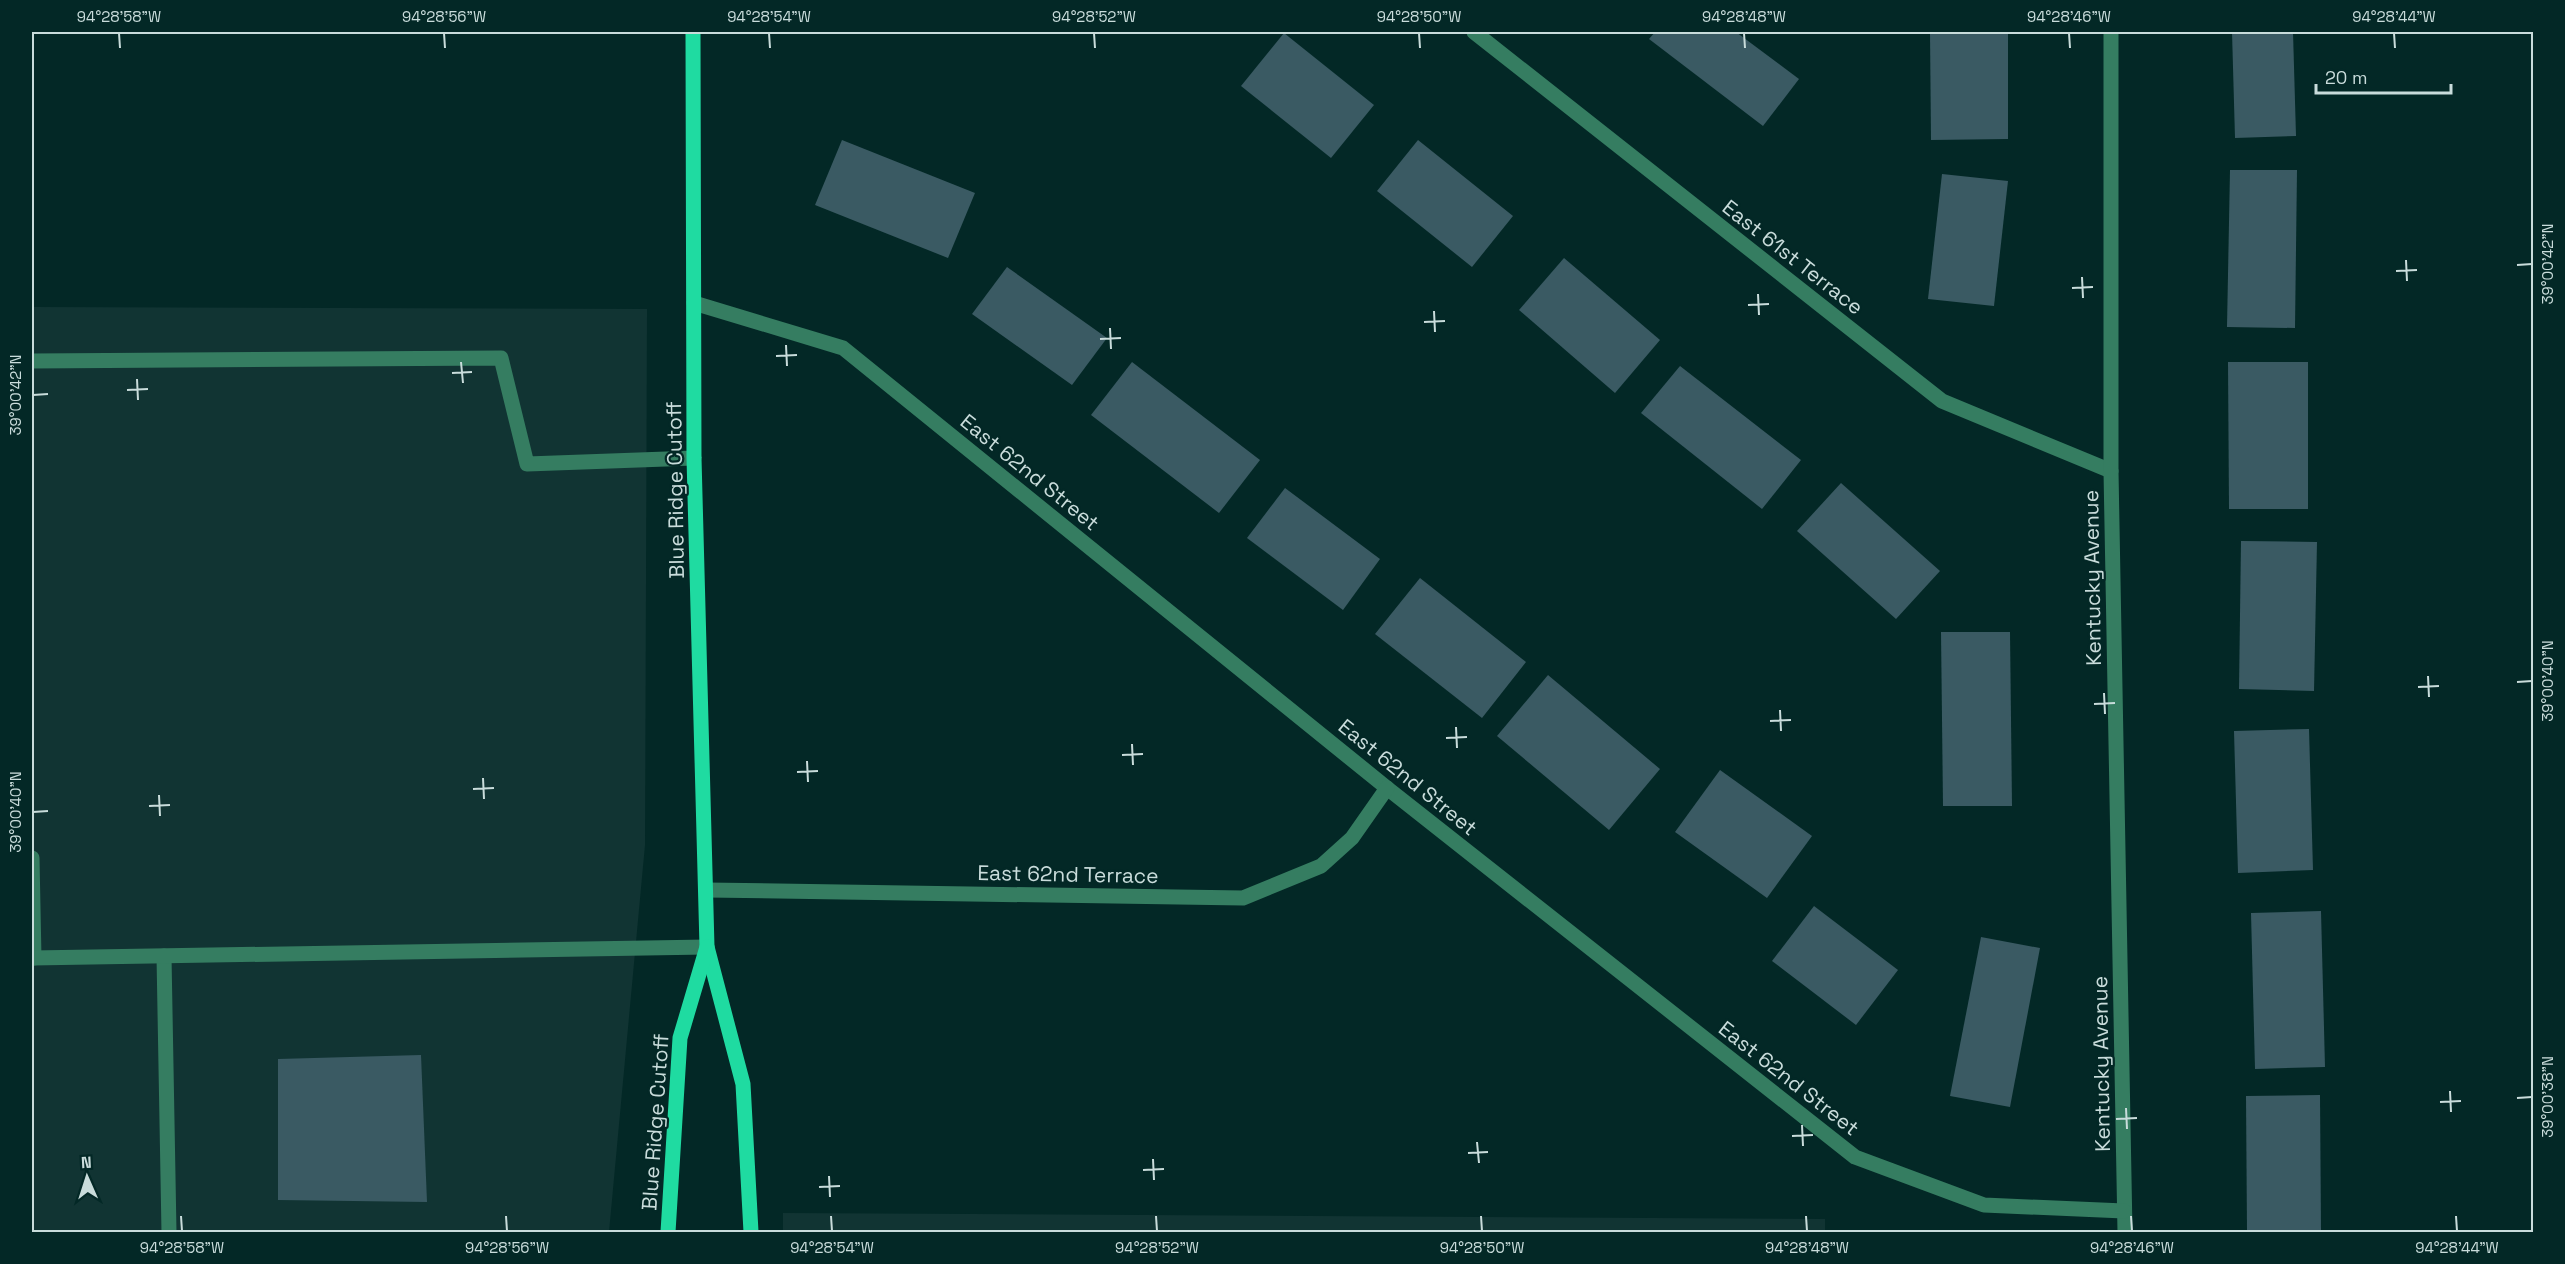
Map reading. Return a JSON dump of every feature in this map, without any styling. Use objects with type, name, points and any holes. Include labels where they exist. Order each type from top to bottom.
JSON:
[{"type":"main road","name":"Blue Ridge Cutoff","points":[[693,32],[694,458],[707,947],[743,1084],[751,1233]]},
{"type":"main road","name":"Blue Ridge Cutoff","points":[[668,1233],[680,1038],[707,947]]},
{"type":"street","name":"East 61st Terrace","points":[[1474,32],[1942,401],[2111,471]]},
{"type":"street","name":"Kentucky Avenue","points":[[2111,32],[2111,471],[2125,1233]]},
{"type":"street","name":"East 62nd Street","points":[[694,303],[843,348],[1387,788],[1855,1157],[1984,1205],[2124,1211]]},
{"type":"street","points":[[32,361],[501,358],[526,464],[694,458]]},
{"type":"street","name":"East 62nd Terrace","points":[[706,890],[1243,898],[1320,866],[1352,838],[1387,788]]},
{"type":"street","points":[[32,858],[33,958],[707,947]]},
{"type":"street","points":[[164,956],[170,1233]]},
{"type":"shaded area","points":[[32,307],[647,309],[645,845],[609,1232],[32,1232]]},
{"type":"shaded area","points":[[783,1213],[1825,1219],[1825,1232],[783,1232]]},
{"type":"building","points":[[1655,32],[1736,32],[1799,79],[1763,126],[1649,39]]},
{"type":"building","points":[[1930,32],[2008,32],[2008,139],[1931,140]]},
{"type":"building","points":[[2232,32],[2293,32],[2296,136],[2235,138]]},
{"type":"building","points":[[1284,33],[1374,105],[1331,158],[1241,86]]},
{"type":"building","points":[[842,140],[975,193],[948,258],[815,205]]},
{"type":"building","points":[[1418,140],[1513,216],[1472,267],[1377,191]]},
{"type":"building","points":[[2230,170],[2297,170],[2295,328],[2227,327]]},
{"type":"building","points":[[1942,174],[2008,181],[1994,306],[1928,299]]},
{"type":"building","points":[[1564,258],[1660,340],[1615,393],[1519,310]]},
{"type":"building","points":[[1007,267],[1107,338],[1072,385],[972,314]]},
{"type":"building","points":[[1132,362],[1260,460],[1219,513],[1091,415]]},
{"type":"building","points":[[2228,362],[2308,362],[2308,509],[2229,509]]},
{"type":"building","points":[[1680,366],[1801,460],[1762,509],[1641,413]]},
{"type":"building","points":[[1841,483],[1940,571],[1896,619],[1797,531]]},
{"type":"building","points":[[1285,488],[1380,559],[1343,610],[1247,538]]},
{"type":"building","points":[[2241,541],[2317,542],[2314,691],[2239,689]]},
{"type":"building","points":[[1420,578],[1526,662],[1482,718],[1375,634]]},
{"type":"building","points":[[1941,632],[2010,632],[2012,806],[1943,806]]},
{"type":"building","points":[[1548,675],[1660,769],[1609,830],[1497,736]]},
{"type":"building","points":[[2309,729],[2313,870],[2238,873],[2234,731]]},
{"type":"building","points":[[1720,770],[1812,836],[1767,898],[1675,832]]},
{"type":"building","points":[[1814,906],[1898,970],[1856,1025],[1772,961]]},
{"type":"building","points":[[2321,911],[2325,1067],[2255,1069],[2251,913]]},
{"type":"building","points":[[1981,937],[2040,948],[2010,1107],[1950,1096]]},
{"type":"building","points":[[421,1055],[427,1202],[278,1200],[278,1059]]},
{"type":"building","points":[[2320,1095],[2321,1232],[2247,1232],[2246,1096]]}]
